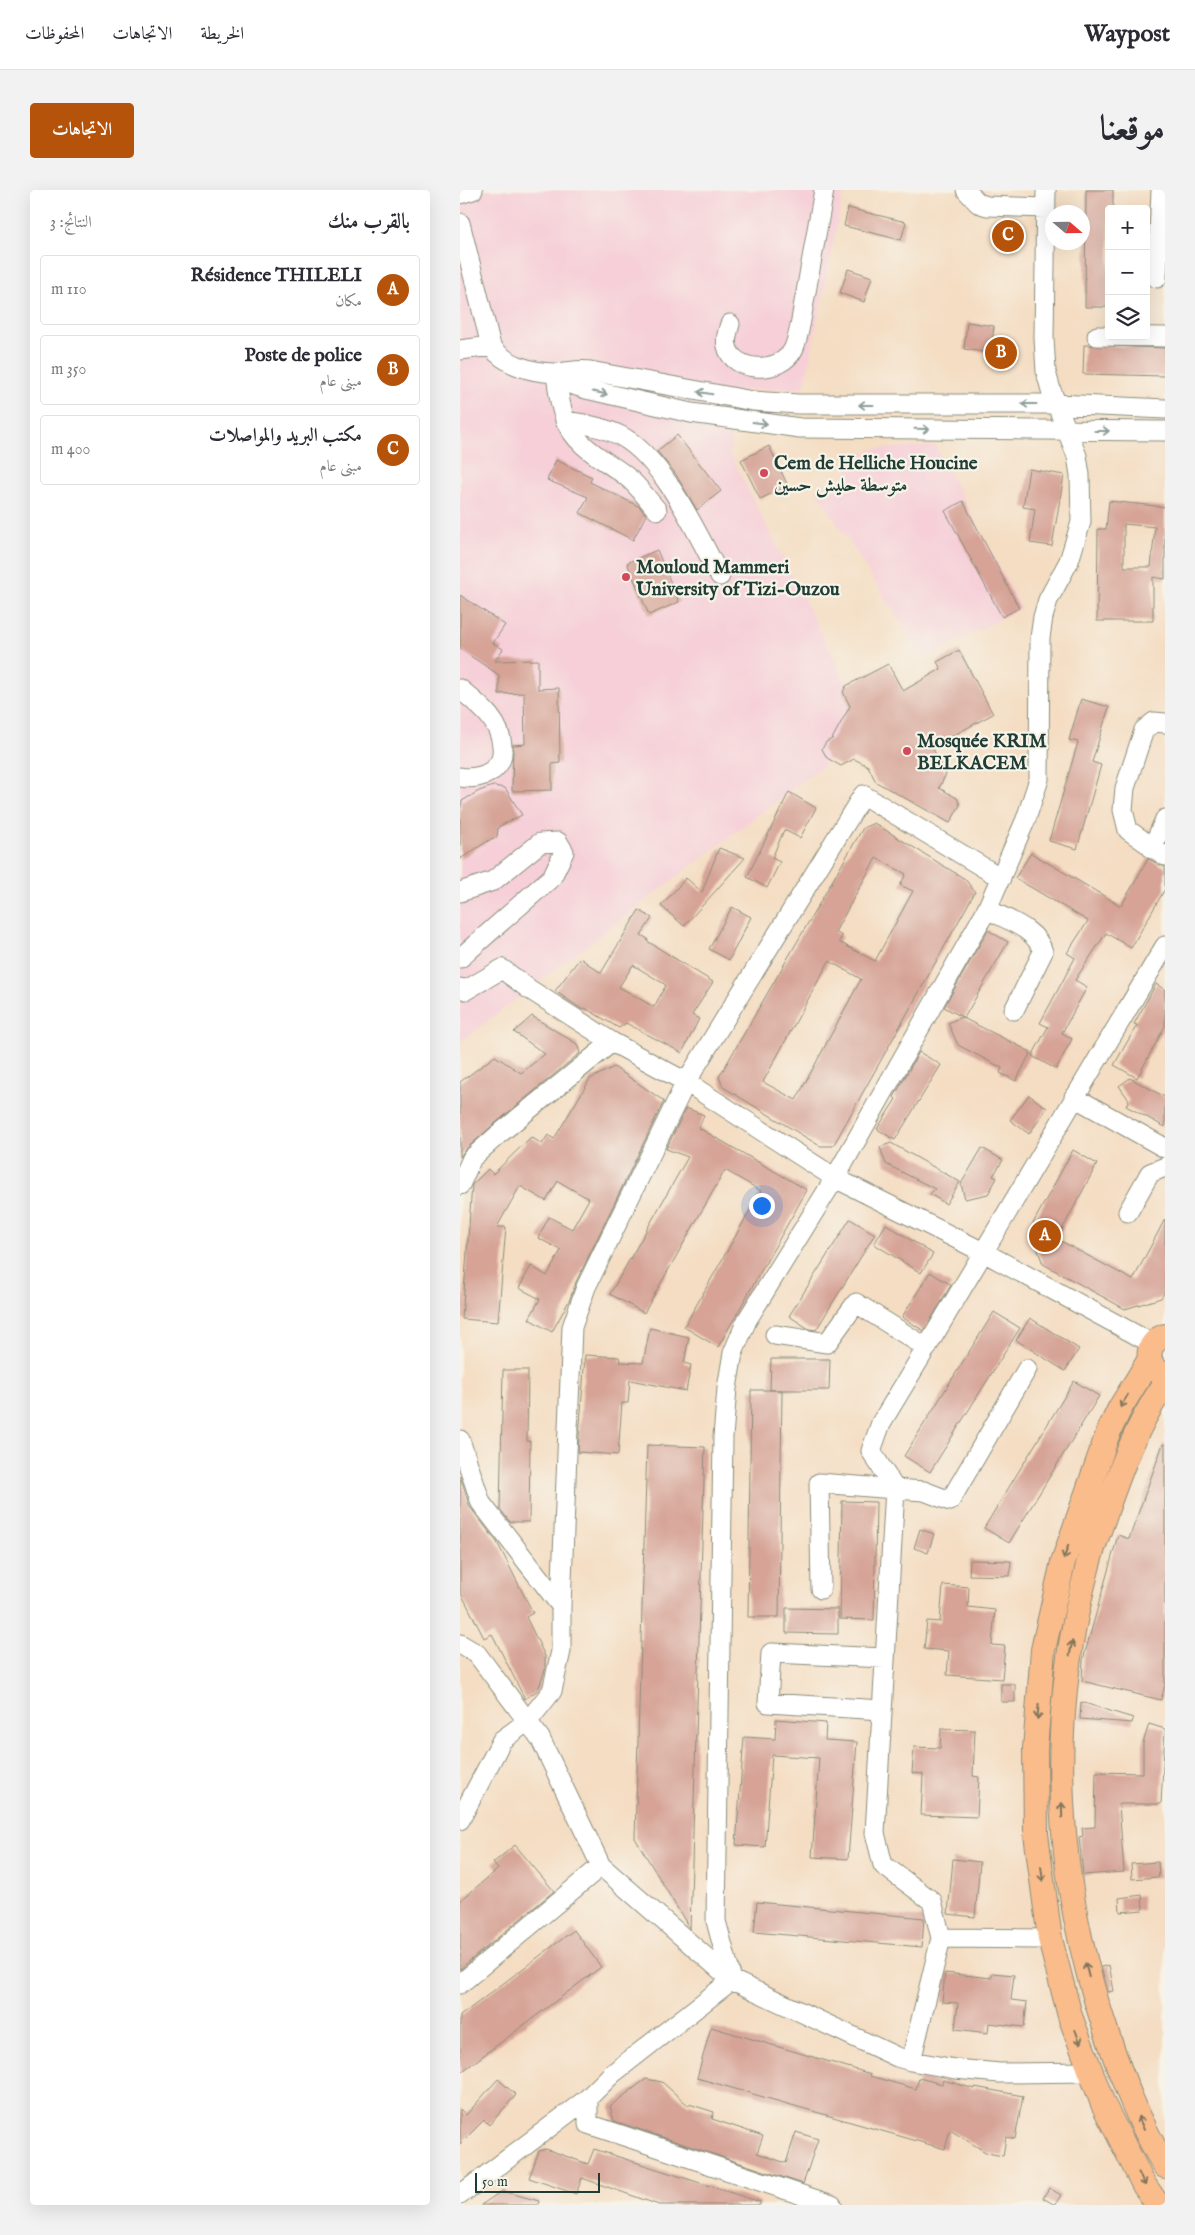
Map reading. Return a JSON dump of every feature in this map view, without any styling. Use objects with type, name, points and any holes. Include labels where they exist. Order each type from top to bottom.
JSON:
[{"type":"main road","points":[[1158,2205],[1144,2184],[1103,2104],[1070,2016],[1050,1940],[1036,1834],[1035,1750],[1043,1650],[1062,1562],[1089,1483],[1120,1408],[1160,1347]]},
{"type":"main road","points":[[1165,1384],[1143,1418],[1130,1445],[1087,1569],[1070,1651],[1061,1734],[1062,1825],[1071,1900],[1092,1990],[1123,2081],[1149,2140],[1165,2166]]},
{"type":"street","points":[[460,194],[473,190]]},
{"type":"street","points":[[730,324],[726,345],[735,359],[752,366],[767,368],[787,359],[798,335],[824,190]]},
{"type":"street","points":[[732,1980],[716,1921],[722,1447],[727,1388],[733,1353],[747,1320],[835,1178],[987,909],[1001,878],[1039,780],[1040,638],[1043,617],[1048,600],[1069,561],[1081,522],[1080,475],[1077,456],[1046,372],[1044,338],[1045,199],[987,206],[978,203],[966,190]]},
{"type":"street","points":[[1157,278],[1161,190]]},
{"type":"street","points":[[460,223],[491,346],[507,362],[536,371],[556,373],[579,369],[753,401],[798,404],[1057,404],[1165,409]]},
{"type":"street","points":[[1097,336],[1165,337]]},
{"type":"street","points":[[460,350],[491,346]]},
{"type":"street","points":[[556,373],[565,421],[576,437],[588,450],[627,476],[657,510]]},
{"type":"street","points":[[556,373],[570,384],[586,390],[691,413],[800,428],[1165,431]]},
{"type":"street","points":[[565,421],[604,430],[620,436],[636,446],[674,493],[720,576]]},
{"type":"street","points":[[460,689],[495,722],[502,736],[503,754],[499,765],[489,773],[468,778],[460,777]]},
{"type":"street","points":[[1165,723],[1154,722],[1144,730],[1125,788],[1123,810],[1128,830],[1159,853],[1165,819]]},
{"type":"street","points":[[460,1820],[502,1740],[528,1721],[552,1691],[562,1652],[561,1606],[572,1327],[586,1287],[686,1082],[863,795],[1001,878]]},
{"type":"street","points":[[460,892],[493,881],[540,843],[558,842],[564,852],[552,877],[460,958]]},
{"type":"street","points":[[987,909],[1031,933],[1040,942],[1043,952],[1039,964],[1014,1010]]},
{"type":"street","points":[[911,2061],[941,1938],[932,1901],[883,1865],[876,1833],[895,1489],[871,1451],[881,1423],[985,1253],[1074,1097],[1165,946]]},
{"type":"street","points":[[460,988],[466,990],[502,969],[529,989],[612,1042],[686,1082],[835,1178],[985,1253],[1160,1347]]},
{"type":"street","points":[[460,1185],[472,1158],[612,1042]]},
{"type":"street","points":[[1074,1097],[1165,1148]]},
{"type":"street","points":[[1128,1212],[1150,1173],[1165,1167]]},
{"type":"street","points":[[775,1334],[827,1344],[856,1303],[927,1348]]},
{"type":"street","points":[[820,1589],[819,1483],[924,1491],[950,1500],[1027,1369]]},
{"type":"street","points":[[460,1440],[481,1503],[561,1606]]},
{"type":"street","points":[[460,1644],[476,1654],[540,1738],[601,1866],[732,1980],[897,2057],[911,2061],[955,2069],[1000,2072],[1091,2072]]},
{"type":"street","points":[[882,1710],[768,1703],[771,1653],[886,1658]]},
{"type":"street","points":[[460,1984],[601,1866]]},
{"type":"street","points":[[941,1938],[1050,1940]]},
{"type":"street","points":[[460,2195],[588,2098],[612,2074],[732,1980]]},
{"type":"street","points":[[588,2098],[588,2124],[832,2205]]},
{"type":"shaded area","name":"Mouloud Mammeri University of Tizi-Ouzou","points":[[460,190],[844,190],[804,388],[740,390],[733,420],[730,454],[855,700],[838,754],[460,1042]]},
{"type":"shaded area","points":[[935,446],[1021,608],[924,659],[816,490],[844,478],[853,458],[874,449]]},
{"type":"building","points":[[1086,190],[1113,190],[1113,205],[1105,205],[1105,307],[1085,307],[1085,250],[1090,250],[1090,205],[1086,205]]},
{"type":"building","points":[[848,208],[906,222],[901,240],[844,226]]},
{"type":"building","points":[[848,269],[872,277],[864,302],[840,293]]},
{"type":"building","points":[[967,322],[994,326],[991,353],[964,349]]},
{"type":"building","points":[[1084,345],[1165,348],[1165,376],[1083,374]]},
{"type":"building","points":[[677,435],[721,491],[697,510],[675,473],[657,451]]},
{"type":"building","points":[[769,446],[788,486],[760,499],[741,460]]},
{"type":"building","points":[[556,460],[592,477],[590,482],[640,507],[646,515],[633,540],[580,513],[588,497],[547,480]]},
{"type":"building","points":[[1029,469],[1064,475],[1052,546],[1030,543],[1035,509],[1023,507]]},
{"type":"building","points":[[963,501],[1019,608],[1002,617],[945,511]]},
{"type":"building","points":[[1109,501],[1165,507],[1165,579],[1153,577],[1153,621],[1097,621],[1098,529],[1106,529]],"holes":[[[1124,524],[1155,527],[1151,567],[1124,567]]]},
{"type":"building","points":[[657,550],[679,602],[649,615],[627,563]]},
{"type":"building","points":[[460,595],[505,625],[493,643],[503,649],[495,661],[538,660],[538,689],[559,688],[560,763],[552,764],[552,790],[512,791],[513,745],[525,744],[524,693],[499,694],[499,675],[460,649]]},
{"type":"building","points":[[959,650],[993,714],[932,747],[946,774],[939,788],[957,798],[960,805],[950,823],[876,782],[868,766],[854,759],[841,766],[827,758],[822,749],[826,742],[832,739],[850,706],[843,692],[846,686],[888,664],[903,691],[941,669],[937,662]]},
{"type":"building","points":[[1081,699],[1109,707],[1092,762],[1101,765],[1077,849],[1049,841],[1078,742],[1069,740]]},
{"type":"building","points":[[493,786],[505,788],[522,815],[498,827],[497,837],[460,859],[460,811],[462,801],[479,791]]},
{"type":"building","points":[[789,792],[816,808],[800,838],[784,830],[772,858],[780,862],[767,888],[747,877]]},
{"type":"building","points":[[874,823],[965,879],[975,892],[833,1146],[820,1146],[723,1087],[719,1077],[863,828]],"holes":[[[876,858],[906,874],[900,885],[913,891],[875,961],[839,942],[842,936],[835,932]],[[829,961],[861,979],[796,1100],[763,1082]]]},
{"type":"building","points":[[719,848],[745,858],[684,926],[661,906],[686,878],[702,892]]},
{"type":"building","points":[[1031,853],[1121,906],[1148,859],[1165,867],[1165,889],[1131,948],[1106,933],[1075,980],[1087,987],[1062,1033],[1072,1039],[1056,1069],[1032,1056],[1048,1027],[1040,1023],[1075,958],[1067,953],[1088,921],[1015,878]]},
{"type":"building","points":[[732,907],[751,917],[729,960],[709,949]]},
{"type":"building","points":[[639,910],[652,918],[641,935],[648,939],[647,941],[713,982],[692,1015],[699,1019],[682,1053],[626,1023],[619,1028],[585,1008],[583,1010],[555,991],[580,958],[601,973]],"holes":[[[633,965],[666,985],[654,1007],[619,987]]]},
{"type":"building","points":[[988,930],[1008,942],[964,1018],[944,1007]]},
{"type":"building","points":[[1156,984],[1165,990],[1165,1026],[1137,1078],[1114,1065],[1137,1025],[1134,1024]]},
{"type":"building","points":[[532,1016],[577,1044],[580,1053],[492,1126],[465,1150],[460,1157],[460,1082],[495,1056],[521,1073],[545,1054],[514,1032]]},
{"type":"building","points":[[961,1017],[1031,1052],[1016,1081],[1000,1073],[1002,1068],[958,1045],[948,1023]]},
{"type":"building","points":[[919,1052],[941,1065],[895,1140],[877,1129],[896,1099],[894,1097]]},
{"type":"building","points":[[614,1067],[664,1101],[576,1282],[570,1299],[552,1332],[529,1319],[540,1299],[519,1288],[531,1266],[547,1276],[561,1250],[538,1238],[549,1217],[572,1229],[589,1199],[558,1181],[546,1201],[520,1186],[497,1227],[506,1227],[498,1322],[462,1319],[472,1185],[488,1169],[493,1174],[531,1137],[542,1144],[548,1135],[554,1139],[590,1079]]},
{"type":"building","points":[[1130,1078],[1165,1097],[1165,1127],[1126,1106],[1129,1100],[1119,1086]]},
{"type":"building","points":[[1029,1095],[1047,1108],[1029,1134],[1010,1120]]},
{"type":"building","points":[[686,1108],[704,1115],[699,1128],[807,1190],[718,1347],[684,1327],[761,1191],[725,1170],[644,1313],[610,1294],[688,1157],[666,1149]]},
{"type":"building","points":[[891,1143],[960,1182],[946,1204],[930,1194],[935,1189],[886,1164],[880,1147]]},
{"type":"building","points":[[982,1148],[1003,1160],[993,1176],[997,1178],[988,1194],[965,1199],[961,1184]]},
{"type":"building","points":[[1073,1150],[1097,1164],[1057,1239],[1133,1280],[1165,1219],[1165,1291],[1161,1298],[1125,1309],[1043,1264],[1030,1229]]},
{"type":"building","points":[[850,1219],[875,1234],[816,1330],[809,1329],[789,1316]]},
{"type":"building","points":[[886,1224],[933,1254],[921,1273],[874,1244]]},
{"type":"building","points":[[930,1272],[951,1285],[924,1331],[902,1317]]},
{"type":"building","points":[[994,1312],[1020,1328],[930,1472],[904,1456]]},
{"type":"building","points":[[1030,1318],[1079,1349],[1065,1371],[1016,1340]]},
{"type":"building","points":[[650,1328],[689,1337],[684,1363],[691,1365],[686,1391],[630,1380],[628,1403],[622,1403],[618,1455],[578,1452],[585,1355],[619,1357],[620,1362],[643,1363]]},
{"type":"building","points":[[771,1359],[830,1359],[829,1390],[770,1390]]},
{"type":"building","points":[[503,1370],[528,1370],[527,1441],[530,1441],[529,1522],[510,1522],[500,1509]]},
{"type":"building","points":[[1074,1381],[1099,1396],[1009,1543],[984,1528]]},
{"type":"building","points":[[751,1390],[782,1390],[779,1617],[748,1617]]},
{"type":"building","points":[[1163,1444],[1165,1444],[1165,1685],[1161,1700],[1082,1681],[1083,1660],[1118,1535],[1129,1539]]},
{"type":"building","points":[[647,1445],[705,1447],[690,1929],[635,1838]]},
{"type":"building","points":[[460,1476],[470,1507],[497,1542],[533,1613],[526,1617],[545,1656],[545,1670],[538,1690],[525,1699],[492,1634],[484,1638],[460,1591]]},
{"type":"building","points":[[842,1501],[876,1502],[874,1620],[840,1619]]},
{"type":"building","points":[[920,1529],[934,1534],[928,1553],[914,1548]]},
{"type":"building","points":[[970,1560],[1011,1561],[1010,1576],[969,1575]]},
{"type":"building","points":[[943,1585],[969,1587],[968,1607],[995,1610],[992,1645],[1005,1646],[1002,1679],[947,1675],[949,1651],[924,1649],[927,1621],[940,1622]]},
{"type":"building","points":[[786,1608],[838,1609],[838,1634],[786,1633]]},
{"type":"building","points":[[1001,1684],[1015,1684],[1015,1702],[1001,1702]]},
{"type":"building","points":[[1081,1702],[1133,1718],[1132,1723],[1080,1719]]},
{"type":"building","points":[[776,1719],[826,1723],[825,1740],[857,1742],[848,1859],[812,1857],[819,1758],[772,1755],[765,1847],[736,1845],[744,1737],[775,1739]]},
{"type":"building","points":[[1149,1724],[1165,1729],[1161,1804],[1119,1804],[1124,1872],[1083,1875],[1079,1837],[1083,1836],[1082,1828],[1095,1827],[1096,1772],[1143,1773],[1143,1743]]},
{"type":"building","points":[[941,1729],[975,1730],[973,1776],[979,1777],[977,1817],[921,1815],[923,1774],[912,1773],[914,1747],[940,1748]]},
{"type":"building","points":[[515,1845],[554,1891],[460,1969],[460,1901],[498,1869],[493,1863]]},
{"type":"building","points":[[953,1859],[980,1862],[975,1917],[948,1914]]},
{"type":"building","points":[[1158,1862],[1159,1877],[1132,1879],[1131,1864]]},
{"type":"building","points":[[1142,1895],[1143,1910],[1120,1912],[1119,1898]]},
{"type":"building","points":[[757,1902],[924,1918],[922,1947],[754,1932]]},
{"type":"building","points":[[574,1930],[601,1967],[460,2073],[460,2016]]},
{"type":"building","points":[[1109,1965],[1114,1991],[1108,1992],[1101,1967]]},
{"type":"building","points":[[945,1973],[991,1978],[992,1973],[1014,1975],[1011,2000],[1027,2002],[1024,2027],[989,2023],[988,2033],[955,2029],[958,2003],[942,2002]]},
{"type":"building","points":[[711,2027],[916,2089],[919,2078],[942,2084],[943,2080],[975,2089],[975,2087],[1023,2096],[1015,2139],[1006,2137],[1003,2156],[987,2153],[950,2130],[945,2149],[697,2078]]},
{"type":"building","points":[[498,2079],[516,2095],[489,2125],[484,2120],[460,2144],[460,2109],[466,2115]]},
{"type":"building","points":[[646,2079],[662,2082],[689,2106],[689,2104],[714,2112],[712,2119],[763,2136],[757,2153],[786,2163],[796,2132],[818,2139],[803,2184],[614,2121],[610,2106]]},
{"type":"building","points":[[546,2149],[588,2164],[594,2149],[760,2202],[760,2205],[659,2205],[582,2178],[576,2194],[529,2178],[539,2151]]},
{"type":"building","points":[[1049,2188],[1061,2195],[1055,2205],[1043,2198]]},
{"type":"building","points":[[502,2191],[539,2201],[538,2205],[481,2205]]},
{"type":"place","name":"مكتب البريد والمواصلات","points":[[1008,236]]},
{"type":"place","name":"Poste de police","points":[[1001,353]]},
{"type":"place","name":"Cem de Helliche Houcine متوسطة حليش حسين","points":[[764,473]]},
{"type":"place","name":"Mouloud Mammeri University of Tizi-Ouzou","points":[[626,577]]},
{"type":"place","name":"Mosquée KRIM BELKACEM","points":[[907,751]]},
{"type":"place","name":"Résidence THILELI","points":[[1045,1236]]}]
